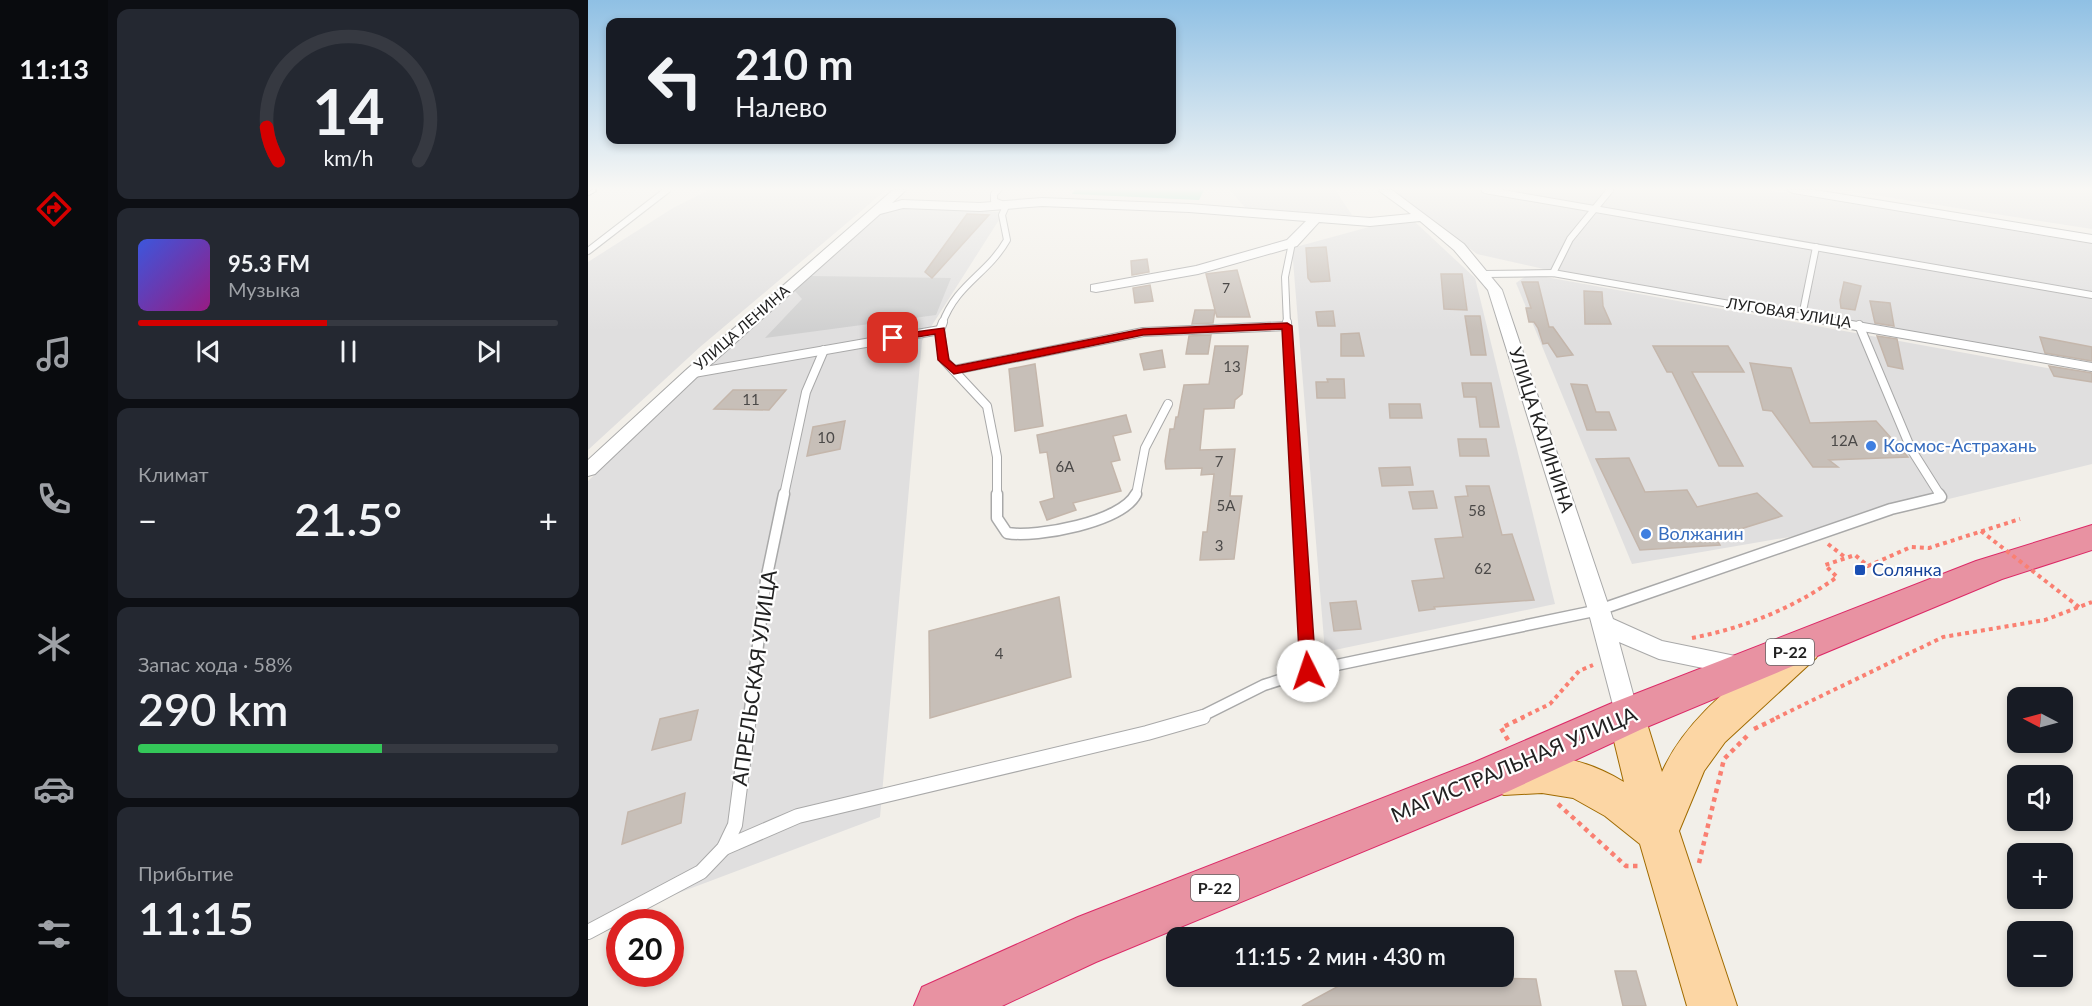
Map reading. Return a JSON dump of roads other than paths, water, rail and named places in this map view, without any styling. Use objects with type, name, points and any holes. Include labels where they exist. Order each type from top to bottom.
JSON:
[{"type":"highway","name":"МАГИСТРАЛЬНАЯ УЛИЦА","points":[[942,1006],[1001,992],[1078,943],[1491,777],[1627,716],[1803,648],[1989,570],[2092,537]]},
{"type":"main road","points":[[1658,831],[1688,760],[1711,730],[1803,648]]},
{"type":"main road","points":[[1627,716],[1658,831],[1712,1006]]},
{"type":"main road","points":[[1491,777],[1548,774],[1579,779],[1610,795],[1658,831]]},
{"type":"street","name":"УЛИЦА ЛЕНИНА","points":[[588,470],[692,373],[846,237]]},
{"type":"street","points":[[1096,288],[1198,270],[1292,243],[1298,237]]},
{"type":"street","name":"УЛИЦА КАЛИНИНА","points":[[1446,237],[1478,264],[1495,290],[1601,618],[1627,716]]},
{"type":"street","points":[[1601,618],[1659,650],[1750,667]]},
{"type":"lane","points":[[588,251],[606,237]]},
{"type":"lane","points":[[1006,237],[1007,240],[996,259],[966,282],[949,305],[940,330],[944,360],[987,406],[997,457],[997,518],[1007,533],[1025,537],[1051,533],[1126,507],[1134,502],[1138,493],[1143,457],[1153,426],[1168,404]]},
{"type":"lane","points":[[1553,273],[1558,258],[1573,237]]},
{"type":"lane","points":[[1759,237],[2092,296]]},
{"type":"lane","points":[[1292,243],[1285,278],[1308,671]]},
{"type":"lane","points":[[1802,316],[1816,247]]},
{"type":"lane","name":"ЛУГОВАЯ УЛИЦА","points":[[1485,274],[1553,273],[2092,367]]},
{"type":"lane","points":[[724,848],[798,816],[1147,733],[1198,718],[1264,685],[1308,671],[1601,618],[1891,509],[1941,497],[1911,449],[1859,325]]},
{"type":"lane","points":[[954,370],[1143,332],[1287,326]]},
{"type":"lane","points":[[692,373],[940,330]]},
{"type":"lane","name":"АПРЕЛЬСКАЯ УЛИЦА","points":[[588,932],[701,872],[724,848],[735,825],[766,580],[806,392],[824,350]]},
{"type":"place","name":"Космос-Астрахань","points":[[1871,446]]},
{"type":"place","name":"Волжанин","points":[[1646,534]]},
{"type":"place","name":"Солянка","points":[[1860,570]]}]
